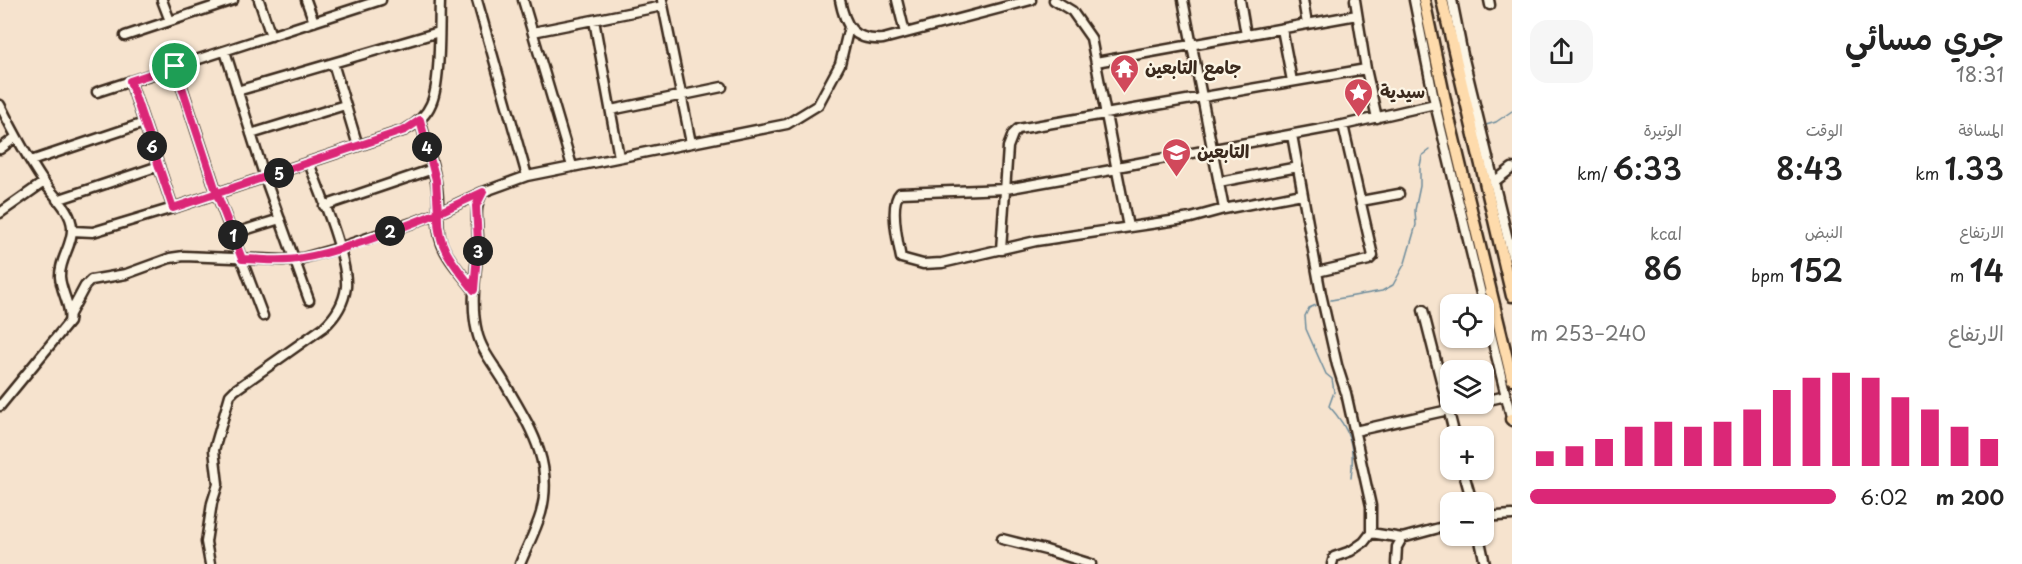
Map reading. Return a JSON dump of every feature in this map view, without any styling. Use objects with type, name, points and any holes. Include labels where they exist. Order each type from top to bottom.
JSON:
[{"type":"main road","points":[[1424,0],[1448,114],[1512,379]]},
{"type":"main road","points":[[1442,0],[1459,56],[1512,296]]},
{"type":"street","points":[[162,0],[170,21]]},
{"type":"street","points":[[125,36],[213,3],[233,0]]},
{"type":"street","points":[[259,0],[271,36]]},
{"type":"street","points":[[306,0],[314,22]]},
{"type":"street","points":[[96,92],[381,0]]},
{"type":"street","points":[[72,231],[93,232],[173,208],[405,130],[420,120],[431,106],[436,88],[440,0]]},
{"type":"street","points":[[477,0],[527,176]]},
{"type":"street","points":[[524,0],[572,166]]},
{"type":"street","points":[[840,0],[844,18],[849,27],[862,37],[872,39],[905,33],[1029,0]]},
{"type":"street","points":[[897,0],[905,33]]},
{"type":"street","points":[[1054,0],[1072,11],[1091,38],[1128,227]]},
{"type":"street","points":[[1183,0],[1224,209]]},
{"type":"street","points":[[1240,0],[1246,35]]},
{"type":"street","points":[[1303,0],[1307,24]]},
{"type":"street","points":[[1355,0],[1366,69],[1377,117]]},
{"type":"street","points":[[1414,0],[1436,104],[1512,420]]},
{"type":"street","points":[[1452,0],[1459,56],[1512,256]]},
{"type":"street","points":[[533,32],[663,3],[691,143]]},
{"type":"street","points":[[1096,62],[1358,15]]},
{"type":"street","points":[[594,20],[620,157]]},
{"type":"street","points":[[0,406],[67,325],[70,314],[85,286],[91,280],[126,274],[177,256],[295,259],[339,248],[438,213],[483,192],[527,176],[787,124],[813,109],[822,99],[840,64],[849,27]]},
{"type":"street","points":[[1282,29],[1292,81]]},
{"type":"street","points":[[237,91],[439,32]]},
{"type":"street","points":[[225,51],[265,178],[309,300]]},
{"type":"street","points":[[333,63],[358,146]]},
{"type":"street","points":[[175,66],[217,194],[263,316]]},
{"type":"street","points":[[1001,249],[1009,140],[1018,129],[1366,69]]},
{"type":"street","points":[[130,81],[173,208]]},
{"type":"street","points":[[611,110],[722,87]]},
{"type":"street","points":[[1302,194],[1224,209],[1191,218],[1036,241],[936,264],[923,264],[901,258],[895,226],[896,198],[900,193],[1006,189],[1343,125],[1436,104]]},
{"type":"street","points":[[0,105],[16,137],[71,220],[72,231],[60,272],[62,289],[70,314]]},
{"type":"street","points":[[251,134],[345,105]]},
{"type":"street","points":[[420,120],[433,169],[437,190],[439,232],[445,251],[474,290]]},
{"type":"street","points":[[31,160],[144,123]]},
{"type":"street","points":[[1317,272],[1369,260],[1373,256],[1343,125]]},
{"type":"street","points":[[1292,135],[1333,351],[1346,393],[1371,506],[1371,532],[1364,542],[1334,557],[1332,564]]},
{"type":"street","points":[[0,149],[16,137]]},
{"type":"street","points":[[210,564],[206,542],[212,503],[218,484],[214,450],[226,402],[235,390],[324,327],[332,319],[343,300],[346,277],[339,248],[309,163]]},
{"type":"street","points":[[57,200],[159,166]]},
{"type":"street","points":[[1219,182],[1298,167]]},
{"type":"street","points":[[1494,182],[1512,168]]},
{"type":"street","points":[[324,206],[433,169]]},
{"type":"street","points":[[0,213],[44,182]]},
{"type":"street","points":[[483,192],[476,206],[478,242],[474,290],[475,323],[479,340],[534,435],[543,467],[544,489],[541,511],[520,564]]},
{"type":"street","points":[[1361,201],[1399,194]]},
{"type":"street","points":[[232,234],[280,219]]},
{"type":"street","points":[[1423,310],[1440,378]]},
{"type":"street","points":[[1494,399],[1506,396]]},
{"type":"street","points":[[1354,431],[1440,412]]},
{"type":"street","points":[[1494,516],[1512,515]]},
{"type":"street","points":[[1371,532],[1402,538],[1440,528]]},
{"type":"street","points":[[1396,564],[1397,547],[1402,538]]},
{"type":"street","points":[[1002,539],[1092,564]]},
{"type":"street","points":[[1481,546],[1485,564]]},
{"type":"waterway","points":[[1486,125],[1496,122],[1512,111]]},
{"type":"waterway","points":[[1331,300],[1382,291],[1393,285],[1405,263],[1416,225],[1415,210],[1420,186],[1420,166],[1422,156],[1430,150]]},
{"type":"waterway","points":[[1316,305],[1309,308],[1305,316],[1306,329],[1326,374],[1332,379],[1334,392],[1329,406],[1342,423],[1350,439],[1351,478]]},
{"type":"place","name":"جامع التابعين","points":[[1124,94]]},
{"type":"place","name":"سيدية","points":[[1359,118]]},
{"type":"place","name":"التابعين","points":[[1176,178]]},
{"type":"route","points":[[175,66],[130,81],[173,208],[217,194],[405,130],[420,120],[436,180],[438,213],[483,192],[476,206],[479,229],[474,290],[445,251],[439,232],[438,213],[313,256],[283,260],[242,259],[217,194],[175,66]]}]
